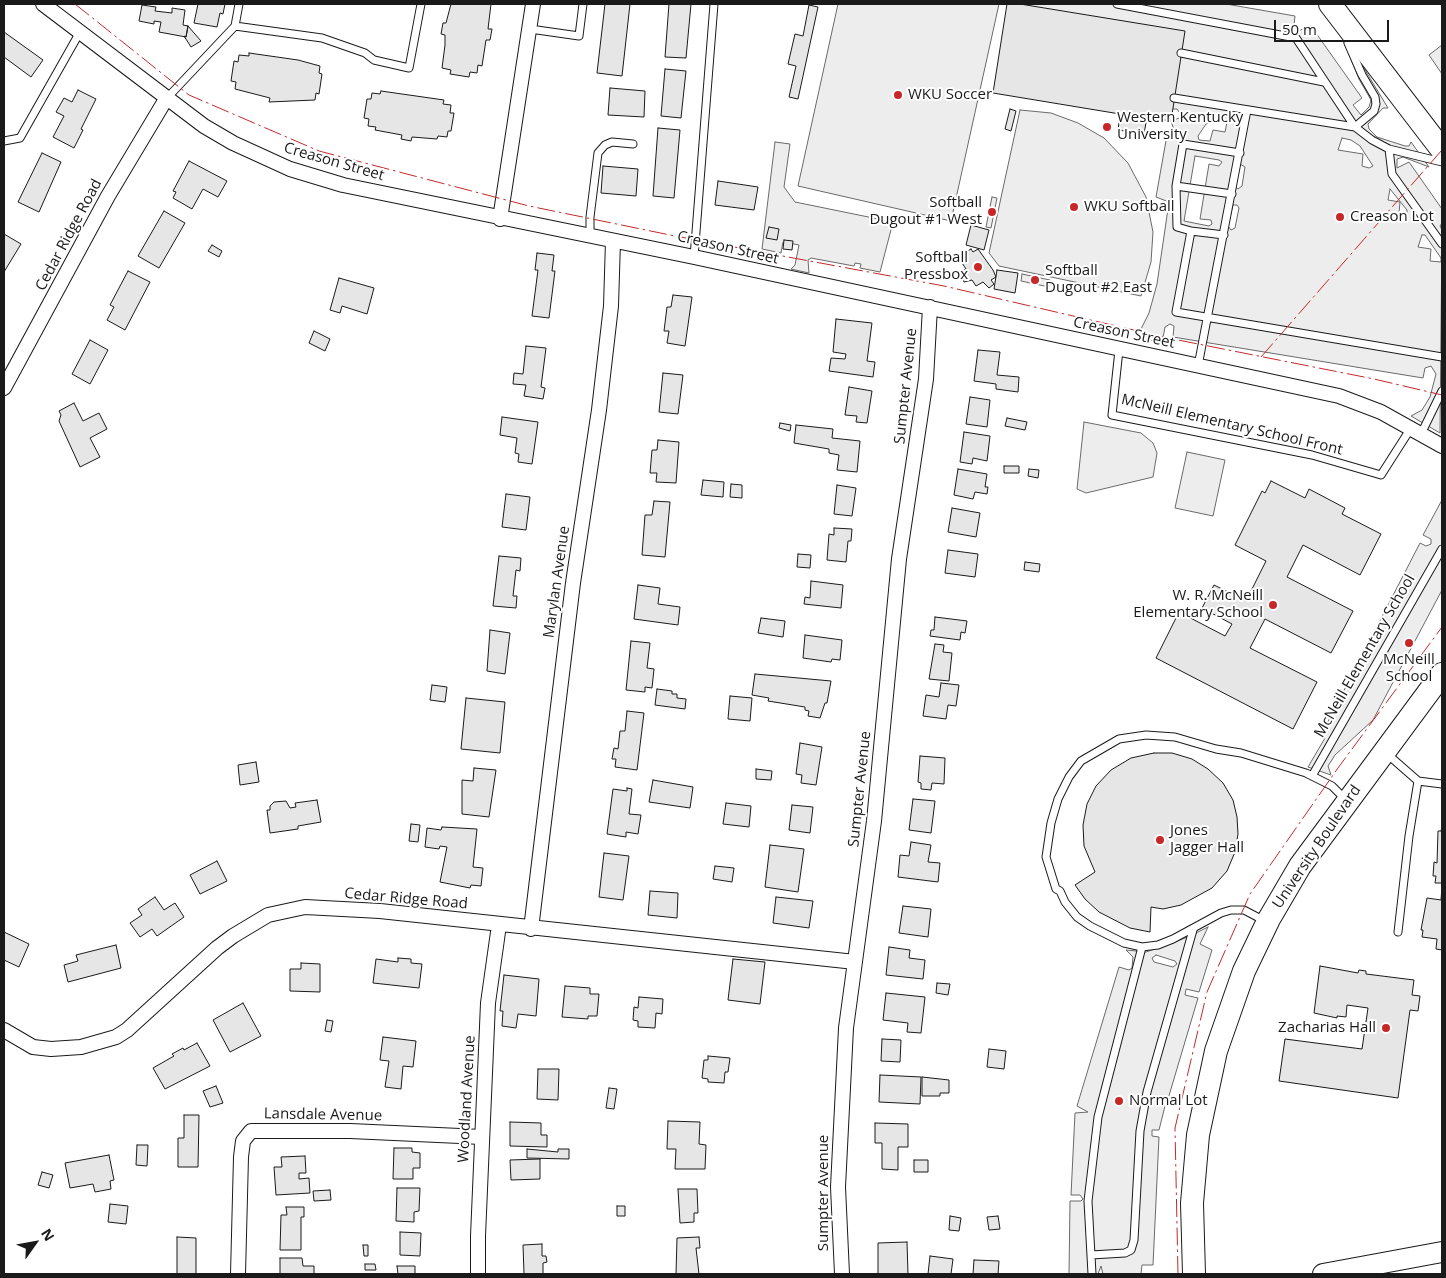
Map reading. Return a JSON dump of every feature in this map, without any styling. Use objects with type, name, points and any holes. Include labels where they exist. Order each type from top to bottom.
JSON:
[{"type":"main road","points":[[1331,6],[1442,150]]},
{"type":"main road","name":"University Boulevard","points":[[1194,1274],[1193,1186],[1195,1155],[1206,1092],[1231,1006],[1267,922],[1300,866],[1442,674]]},
{"type":"street","name":"Creason Street","points":[[44,4],[166,99],[233,143],[290,169],[342,185],[500,219],[694,256],[1119,350],[1339,396],[1381,412],[1442,446]]},
{"type":"street","points":[[500,219],[533,4]]},
{"type":"street","name":"Cedar Ridge Road","points":[[4,388],[108,196],[166,99]]},
{"type":"street","name":"Marylan Avenue","points":[[531,929],[572,583],[599,410],[611,306],[613,240]]},
{"type":"street","name":"Sumpter Avenue","points":[[842,1274],[838,1160],[845,1036],[874,821],[899,559],[926,378],[930,308]]},
{"type":"street","name":"Cedar Ridge Road","points":[[4,1030],[33,1047],[51,1049],[81,1048],[116,1037],[127,1030],[217,948],[256,921],[291,908],[380,911],[531,929],[854,962]]},
{"type":"street","name":"Woodland Avenue","points":[[478,1274],[488,1003],[499,925]]},
{"type":"street","name":"Lansdale Avenue","points":[[238,1274],[241,1156],[243,1141],[251,1131],[350,1131],[482,1137]]},
{"type":"street","points":[[1323,1274],[1358,1271],[1442,1252]]},
{"type":"lane","points":[[166,99],[236,26],[239,4]]},
{"type":"lane","points":[[236,26],[322,38],[364,53],[374,60],[409,68],[421,4]]},
{"type":"lane","points":[[530,29],[580,36],[583,4]]},
{"type":"lane","points":[[694,256],[714,4]]},
{"type":"lane","points":[[1120,4],[1296,38],[1355,127],[1372,140],[1389,149],[1442,162]]},
{"type":"lane","points":[[1174,98],[1355,127],[1374,111],[1376,97],[1362,75],[1331,6]]},
{"type":"lane","points":[[4,141],[20,138],[80,32]]},
{"type":"lane","points":[[1181,53],[1324,82]]},
{"type":"lane","points":[[1198,366],[1247,110]]},
{"type":"lane","points":[[590,235],[590,217],[598,153],[605,145],[612,142],[633,144]]},
{"type":"lane","points":[[1224,235],[1191,232],[1177,227],[1176,186],[1184,144],[1240,153]]},
{"type":"lane","points":[[1389,149],[1392,174],[1442,244]]},
{"type":"lane","points":[[1176,186],[1232,194]]},
{"type":"lane","points":[[1191,232],[1176,312],[1442,357]]},
{"type":"lane","name":"McNeill Elementary School Front","points":[[1119,350],[1112,415],[1312,455],[1381,475],[1416,431]]},
{"type":"lane","points":[[1416,431],[1442,391]]},
{"type":"lane","name":"McNeill Elementary School","points":[[1312,776],[1442,549]]},
{"type":"lane","points":[[1267,922],[1244,910],[1231,910],[1221,913],[1193,930],[1158,944],[1142,947],[1124,943],[1105,935],[1078,917],[1065,902],[1060,891],[1056,889],[1046,857],[1051,823],[1058,799],[1069,777],[1081,761],[1119,739],[1146,736],[1175,737],[1241,754],[1312,776],[1332,786],[1347,801]]},
{"type":"lane","points":[[1384,751],[1418,780],[1442,784]]},
{"type":"lane","points":[[1398,932],[1409,836],[1418,780]]},
{"type":"lane","points":[[1091,1255],[1130,1250],[1134,1240],[1142,1122],[1147,1092],[1193,930]]},
{"type":"lane","points":[[1092,1274],[1088,1201],[1098,1117],[1142,947]]},
{"type":"shaded area","name":"WKU Soccer","points":[[838,4],[999,4],[951,221],[798,186]]},
{"type":"shaded area","name":"Creason Lot","points":[[1012,4],[1226,4],[1295,16],[1294,25],[1298,31],[1311,26],[1362,98],[1353,105],[1361,115],[1369,107],[1371,100],[1359,79],[1343,40],[1359,60],[1388,108],[1383,108],[1368,124],[1369,129],[1377,137],[1405,146],[1409,146],[1411,142],[1429,167],[1403,157],[1397,159],[1397,168],[1409,162],[1442,209],[1442,223],[1440,226],[1442,230],[1440,433],[1411,416],[1422,410],[1430,397],[1436,374],[1431,366],[1425,368],[1423,378],[1173,337],[1174,326],[1170,324],[1165,327],[1162,343],[1137,337],[1149,313],[1157,284],[1169,202],[1156,197],[1167,135],[1176,136],[1171,121],[1182,117],[1177,109],[1172,109]],"holes":[[[1218,119],[1224,119],[1227,122],[1225,132],[1213,130],[1210,141],[1199,140],[1198,136],[1206,124]],[[1342,138],[1351,140],[1360,146],[1373,166],[1369,168],[1362,166],[1363,154],[1338,150]],[[1195,156],[1222,162],[1219,166],[1209,164],[1200,219],[1211,220],[1212,224],[1209,226],[1184,221]],[[1240,164],[1245,167],[1242,186],[1238,189],[1235,187]],[[1390,189],[1407,210],[1405,216],[1399,213],[1400,202],[1388,200]],[[1233,205],[1237,205],[1239,208],[1235,228],[1231,230],[1228,226]],[[1422,235],[1425,235],[1441,258],[1441,262],[1430,261],[1431,249],[1418,247]]]},
{"type":"shaded area","points":[[1442,45],[1442,74],[1429,55]]},
{"type":"shaded area","name":"WKU Softball","points":[[1020,110],[1051,113],[1078,123],[1104,138],[1128,163],[1146,197],[1153,232],[1151,262],[1141,296],[999,266],[989,253]]},
{"type":"shaded area","points":[[775,142],[790,144],[784,187],[795,202],[893,222],[880,272],[860,268],[861,264],[855,263],[854,266],[811,258],[808,260],[809,273],[791,269],[795,265],[799,245],[783,242],[781,253],[762,249]]},
{"type":"shaded area","name":"Softball Dugout #1 West","points":[[992,197],[997,198],[991,228],[986,227]]},
{"type":"shaded area","name":"Softball Dugout #2 East","points":[[1022,274],[1050,280],[1049,287],[1021,281]]},
{"type":"shaded area","points":[[1084,422],[1141,433],[1153,443],[1157,453],[1153,477],[1086,493],[1077,489]]},
{"type":"shaded area","points":[[1187,452],[1225,460],[1213,516],[1175,508]]},
{"type":"shaded area","points":[[1442,500],[1442,590],[1373,720],[1335,755],[1328,766],[1331,775],[1308,767],[1325,738],[1321,735],[1420,543],[1426,546],[1431,544],[1431,539],[1423,535]]},
{"type":"shaded area","name":"Normal Lot","points":[[1208,927],[1200,944],[1212,950],[1199,992],[1186,989],[1185,995],[1198,998],[1168,1099],[1161,1098],[1159,1102],[1165,1106],[1159,1130],[1152,1130],[1152,1136],[1159,1137],[1153,1265],[1142,1265],[1141,1274],[1103,1274],[1101,1266],[1098,1274],[1069,1274],[1070,1201],[1081,1201],[1083,1199],[1080,1195],[1071,1195],[1075,1113],[1088,1112],[1077,1106],[1119,967],[1129,970],[1132,968],[1133,957],[1126,950],[1146,952],[1188,937]],"holes":[[[1156,955],[1175,961],[1177,964],[1173,967],[1154,962],[1152,958]]]},
{"type":"building","points":[[198,4],[225,4],[223,14],[220,13],[217,27],[194,23]]},
{"type":"building","points":[[451,4],[491,4],[488,29],[492,29],[490,40],[486,40],[482,66],[478,65],[477,73],[470,72],[469,77],[450,74],[451,70],[442,68],[445,35],[441,34],[443,23],[446,23]]},
{"type":"building","points":[[605,4],[630,4],[622,76],[597,73]]},
{"type":"building","points":[[669,4],[691,4],[686,58],[665,57]]},
{"type":"building","points":[[1007,4],[1020,4],[1185,31],[1171,121],[1147,117],[1144,134],[1118,130],[1120,114],[993,93]]},
{"type":"building","points":[[142,5],[156,7],[155,11],[172,13],[172,8],[185,10],[183,25],[188,26],[186,37],[159,32],[161,22],[154,21],[154,24],[139,21]]},
{"type":"building","points":[[809,5],[818,7],[798,99],[789,97],[796,66],[788,64],[795,34],[803,36]]},
{"type":"building","points":[[188,26],[201,41],[191,47],[184,36],[186,37]]},
{"type":"building","points":[[4,32],[43,60],[31,77],[4,57]]},
{"type":"building","points":[[249,53],[298,60],[320,66],[319,73],[322,74],[319,94],[316,93],[315,100],[269,102],[270,98],[235,89],[236,82],[231,81],[234,61],[238,62],[239,55],[249,56]]},
{"type":"building","points":[[665,69],[686,71],[681,118],[661,116]]},
{"type":"building","points":[[610,88],[645,91],[644,117],[608,115]]},
{"type":"building","points":[[78,90],[96,99],[74,148],[53,137],[64,116],[56,112],[64,98],[72,102]]},
{"type":"building","points":[[381,91],[444,100],[443,104],[451,105],[450,113],[454,113],[451,131],[448,131],[447,137],[438,136],[437,139],[412,137],[411,141],[401,139],[402,135],[375,130],[376,127],[368,126],[369,119],[364,118],[367,99],[371,99],[372,93],[380,94]]},
{"type":"building","points":[[1010,109],[1016,111],[1011,131],[1005,129]]},
{"type":"building","points":[[658,128],[680,130],[674,198],[653,196]]},
{"type":"building","points":[[42,153],[61,162],[39,212],[18,202]]},
{"type":"building","points":[[189,161],[227,181],[218,197],[203,189],[192,209],[173,198],[176,192],[173,191]]},
{"type":"building","points":[[603,166],[638,169],[636,196],[601,193]]},
{"type":"building","points":[[718,181],[758,187],[754,210],[715,205]]},
{"type":"building","points":[[164,211],[185,223],[159,268],[138,256]]},
{"type":"building","points":[[971,225],[989,230],[984,250],[966,245]]},
{"type":"building","points":[[769,227],[779,229],[777,240],[766,238]]},
{"type":"building","points":[[4,234],[21,244],[4,272]]},
{"type":"building","points":[[784,240],[793,241],[792,250],[783,249]]},
{"type":"building","points":[[212,245],[222,251],[219,257],[208,251]]},
{"type":"building","name":"Softball Pressbox","points":[[971,249],[973,252],[978,249],[993,270],[996,277],[991,280],[994,284],[989,288],[983,282],[976,286],[972,280],[964,282],[961,276],[963,275],[961,272],[966,269],[962,263],[968,259],[964,253]]},
{"type":"building","points":[[537,253],[554,255],[552,271],[555,271],[549,318],[532,316],[538,270],[535,270]]},
{"type":"building","points":[[997,270],[1018,273],[1015,293],[994,289]]},
{"type":"building","points":[[128,271],[150,282],[125,330],[107,320],[114,307],[110,305]]},
{"type":"building","points":[[339,278],[374,288],[367,314],[342,306],[340,313],[330,310]]},
{"type":"building","points":[[673,295],[692,297],[685,346],[667,343],[669,331],[664,331],[667,307],[671,307]]},
{"type":"building","points":[[836,319],[872,323],[867,361],[875,362],[873,377],[829,371],[831,358],[845,359],[846,354],[833,352]]},
{"type":"building","points":[[314,331],[330,339],[325,351],[309,343]]},
{"type":"building","points":[[90,340],[108,350],[90,384],[72,374]]},
{"type":"building","points":[[526,346],[546,348],[541,387],[545,388],[543,399],[524,396],[526,385],[513,384],[514,373],[523,374]]},
{"type":"building","points":[[978,350],[1000,352],[997,375],[1019,377],[1018,392],[996,389],[996,384],[974,381]]},
{"type":"building","points":[[663,373],[683,375],[678,414],[659,412]]},
{"type":"building","points":[[849,387],[872,391],[867,423],[856,422],[857,416],[845,415]]},
{"type":"building","points":[[970,397],[990,400],[987,427],[966,424]]},
{"type":"building","points":[[74,403],[83,421],[99,413],[107,429],[90,438],[100,457],[80,467],[59,421],[61,415],[59,411]]},
{"type":"building","points":[[502,417],[538,422],[532,464],[518,462],[519,454],[515,453],[517,438],[500,435]]},
{"type":"building","points":[[1007,418],[1027,422],[1025,430],[1005,426]]},
{"type":"building","points":[[780,423],[791,425],[790,431],[779,428]]},
{"type":"building","points":[[796,425],[833,429],[832,438],[860,441],[857,472],[837,470],[839,455],[829,453],[829,449],[794,443]]},
{"type":"building","points":[[964,432],[990,436],[987,461],[973,458],[972,464],[960,462]]},
{"type":"building","points":[[658,440],[679,442],[676,483],[656,482],[657,473],[650,473],[652,450],[657,450]]},
{"type":"building","points":[[1004,466],[1019,466],[1019,473],[1004,473]]},
{"type":"building","points":[[958,469],[987,474],[985,487],[988,487],[987,494],[975,492],[973,499],[954,495]]},
{"type":"building","points":[[1029,469],[1039,470],[1038,478],[1028,476]]},
{"type":"building","points":[[703,480],[724,482],[723,497],[701,495]]},
{"type":"building","name":"W. R. McNeill Elementary School","points":[[1271,481],[1305,498],[1309,489],[1345,508],[1342,514],[1381,534],[1360,575],[1303,545],[1287,577],[1353,611],[1331,653],[1265,619],[1250,648],[1317,682],[1293,729],[1156,658],[1179,612],[1225,636],[1232,624],[1202,608],[1214,585],[1246,601],[1266,561],[1235,545],[1262,491],[1265,493]]},
{"type":"building","points":[[731,484],[742,485],[742,498],[730,497]]},
{"type":"building","points":[[837,485],[856,488],[852,516],[834,514]]},
{"type":"building","points":[[506,494],[530,497],[526,530],[502,527]]},
{"type":"building","points":[[654,501],[670,502],[665,557],[642,555],[645,515],[652,515]]},
{"type":"building","points":[[952,508],[980,513],[976,537],[948,532]]},
{"type":"building","points":[[834,528],[852,529],[851,541],[848,541],[846,562],[827,560],[829,534],[834,535]]},
{"type":"building","points":[[948,550],[978,554],[975,577],[945,573]]},
{"type":"building","points":[[798,554],[811,555],[810,568],[797,567]]},
{"type":"building","points":[[499,556],[521,558],[520,571],[516,570],[513,596],[517,596],[516,608],[493,606]]},
{"type":"building","points":[[1025,562],[1040,564],[1039,572],[1024,570]]},
{"type":"building","points":[[811,581],[843,585],[841,608],[804,604],[805,597],[810,598]]},
{"type":"building","points":[[638,585],[660,588],[658,604],[680,607],[678,625],[634,619]]},
{"type":"building","points":[[935,617],[967,621],[965,633],[961,632],[960,640],[930,636],[931,630],[934,630]]},
{"type":"building","points":[[761,618],[785,621],[783,637],[758,633]]},
{"type":"building","points":[[490,630],[510,633],[505,674],[487,671]]},
{"type":"building","points":[[805,635],[842,640],[840,660],[832,659],[831,662],[803,658]]},
{"type":"building","points":[[631,641],[650,643],[647,668],[654,669],[652,688],[645,687],[645,692],[626,690]]},
{"type":"building","points":[[935,644],[944,645],[943,652],[952,653],[949,681],[929,679]]},
{"type":"building","points":[[755,674],[831,681],[827,703],[825,703],[820,718],[808,716],[809,711],[805,710],[805,707],[768,701],[769,698],[752,695]]},
{"type":"building","points":[[941,683],[959,685],[956,706],[948,705],[946,719],[923,716],[926,695],[939,697]]},
{"type":"building","points":[[432,685],[447,687],[445,702],[430,700]]},
{"type":"building","points":[[657,689],[672,691],[672,694],[677,694],[677,698],[686,699],[685,709],[655,705]]},
{"type":"building","points":[[730,696],[752,698],[750,721],[728,719]]},
{"type":"building","points":[[466,698],[505,702],[500,753],[461,749]]},
{"type":"building","points":[[627,711],[644,713],[637,770],[615,767],[616,759],[612,759],[614,748],[618,749],[620,731],[625,731]]},
{"type":"building","points":[[800,743],[822,747],[816,785],[801,783],[802,775],[796,774]]},
{"type":"building","name":"Jones Jagger Hall","points":[[1154,753],[1172,753],[1192,759],[1208,769],[1223,783],[1233,800],[1238,834],[1235,852],[1227,871],[1212,888],[1181,905],[1163,909],[1151,907],[1150,932],[1130,928],[1099,912],[1085,899],[1075,885],[1095,872],[1084,846],[1083,825],[1087,804],[1096,786],[1111,770],[1131,758]]},
{"type":"building","points":[[920,756],[945,758],[944,784],[932,783],[931,790],[921,789],[921,783],[918,782]]},
{"type":"building","points":[[256,762],[259,782],[240,785],[238,765]]},
{"type":"building","points":[[474,768],[496,770],[489,817],[462,814],[462,780],[473,781]]},
{"type":"building","points":[[756,769],[772,771],[771,780],[756,779]]},
{"type":"building","points":[[653,780],[693,787],[690,808],[649,802]]},
{"type":"building","points":[[627,788],[632,789],[629,814],[641,815],[638,834],[626,832],[626,837],[607,834],[613,789],[627,791]]},
{"type":"building","points":[[913,799],[935,801],[931,833],[909,830]]},
{"type":"building","points":[[317,800],[321,822],[298,826],[298,829],[270,833],[267,810],[270,810],[270,806],[274,802],[286,801],[290,808],[296,807],[295,803]]},
{"type":"building","points":[[726,803],[751,806],[749,827],[723,824]]},
{"type":"building","points":[[792,805],[813,807],[810,833],[789,830]]},
{"type":"building","points":[[411,824],[420,825],[418,842],[409,841]]},
{"type":"building","points":[[442,827],[477,829],[473,867],[483,868],[481,886],[471,885],[470,888],[440,882],[447,847],[440,846],[439,849],[425,847],[427,828],[441,830]]},
{"type":"building","points":[[1442,827],[1442,883],[1435,883],[1436,876],[1433,876],[1434,862],[1437,863],[1438,831],[1441,831]]},
{"type":"building","points":[[911,842],[931,845],[928,862],[940,863],[938,882],[898,877],[900,855],[909,856]]},
{"type":"building","points":[[770,845],[804,849],[798,892],[765,887]]},
{"type":"building","points":[[604,853],[629,856],[623,900],[599,897]]},
{"type":"building","points":[[217,861],[227,881],[200,894],[190,875]]},
{"type":"building","points":[[715,866],[734,868],[732,882],[713,879]]},
{"type":"building","points":[[1442,886],[1442,950],[1436,949],[1437,939],[1422,937],[1423,930],[1421,930],[1427,898],[1441,900]]},
{"type":"building","points":[[650,891],[678,893],[677,918],[648,915]]},
{"type":"building","points":[[155,897],[164,910],[175,903],[184,917],[157,936],[152,929],[140,937],[130,923],[142,915],[138,909]]},
{"type":"building","points":[[776,897],[813,901],[809,928],[773,923]]},
{"type":"building","points":[[903,906],[931,909],[928,937],[899,933]]},
{"type":"building","points":[[4,932],[29,944],[19,967],[4,960]]},
{"type":"building","points":[[116,945],[121,968],[68,982],[64,965],[78,961],[76,955]]},
{"type":"building","points":[[889,947],[910,950],[909,958],[925,960],[923,979],[886,975]]},
{"type":"building","points":[[398,958],[411,959],[411,963],[422,964],[419,988],[373,983],[376,959],[398,962]]},
{"type":"building","points":[[733,959],[765,962],[760,1004],[728,1000]]},
{"type":"building","points":[[301,963],[320,964],[320,992],[290,991],[290,969],[301,969]]},
{"type":"building","name":"Zacharias Hall","points":[[1320,966],[1358,973],[1359,970],[1366,971],[1366,974],[1414,980],[1412,995],[1420,996],[1418,1011],[1410,1010],[1398,1098],[1279,1081],[1285,1039],[1362,1049],[1368,1008],[1347,1005],[1346,1017],[1337,1016],[1337,1018],[1314,1013]]},
{"type":"building","points":[[504,975],[539,979],[536,1016],[518,1014],[516,1028],[502,1026],[503,1011],[500,1011]]},
{"type":"building","points":[[937,983],[950,984],[948,995],[936,993]]},
{"type":"building","points":[[565,986],[590,988],[590,994],[599,994],[597,1016],[588,1016],[588,1019],[562,1017]]},
{"type":"building","points":[[886,993],[925,997],[921,1033],[907,1032],[908,1023],[883,1020]]},
{"type":"building","points":[[639,997],[663,999],[662,1014],[656,1013],[655,1028],[638,1027],[638,1021],[633,1020],[634,1007],[638,1008]]},
{"type":"building","points":[[243,1003],[261,1036],[230,1052],[213,1020]]},
{"type":"building","points":[[327,1020],[333,1021],[331,1032],[325,1031]]},
{"type":"building","points":[[383,1037],[416,1041],[413,1067],[403,1066],[401,1089],[385,1087],[389,1061],[380,1060]]},
{"type":"building","points":[[882,1039],[901,1040],[900,1062],[881,1061]]},
{"type":"building","points":[[197,1043],[210,1066],[165,1089],[153,1068],[174,1056],[172,1054]]},
{"type":"building","points":[[989,1049],[1006,1051],[1004,1069],[987,1067]]},
{"type":"building","points":[[708,1056],[730,1058],[728,1072],[725,1072],[724,1083],[708,1082],[708,1079],[702,1078],[704,1060],[708,1060]]},
{"type":"building","points":[[538,1069],[559,1069],[558,1100],[537,1099]]},
{"type":"building","points":[[880,1075],[921,1077],[920,1104],[879,1102]]},
{"type":"building","points":[[922,1077],[949,1080],[949,1093],[940,1093],[940,1096],[922,1096]]},
{"type":"building","points":[[216,1086],[223,1103],[210,1107],[203,1091]]},
{"type":"building","points":[[609,1088],[617,1089],[614,1109],[606,1108]]},
{"type":"building","points":[[184,1115],[199,1115],[198,1167],[178,1167],[178,1138],[184,1138]]},
{"type":"building","points":[[668,1121],[700,1122],[699,1144],[706,1145],[705,1169],[675,1169],[676,1149],[667,1149]]},
{"type":"building","points":[[510,1122],[541,1123],[541,1135],[547,1135],[547,1147],[510,1146]]},
{"type":"building","points":[[875,1123],[908,1124],[908,1147],[898,1147],[898,1170],[882,1169],[882,1143],[875,1143]]},
{"type":"building","points":[[137,1145],[148,1145],[147,1166],[136,1165]]},
{"type":"building","points":[[394,1148],[412,1148],[412,1152],[420,1153],[420,1168],[413,1168],[413,1179],[393,1179]]},
{"type":"building","points":[[527,1149],[558,1152],[558,1149],[569,1149],[569,1159],[527,1158]]},
{"type":"building","points":[[109,1155],[114,1180],[110,1181],[111,1189],[95,1192],[93,1184],[70,1188],[65,1163]]},
{"type":"building","points":[[305,1156],[306,1173],[299,1173],[299,1179],[309,1178],[310,1193],[276,1195],[274,1167],[282,1167],[281,1157]]},
{"type":"building","points":[[540,1159],[540,1179],[511,1180],[510,1160]]},
{"type":"building","points":[[914,1160],[928,1160],[928,1172],[914,1172]]},
{"type":"building","points":[[42,1172],[53,1175],[49,1188],[38,1185]]},
{"type":"building","points":[[397,1188],[420,1188],[419,1211],[414,1212],[414,1222],[396,1221]]},
{"type":"building","points":[[678,1189],[697,1189],[698,1213],[694,1213],[694,1222],[680,1223]]},
{"type":"building","points":[[330,1190],[331,1200],[314,1201],[313,1191]]},
{"type":"building","points":[[110,1204],[128,1206],[126,1224],[108,1222]]},
{"type":"building","points":[[617,1206],[625,1206],[625,1216],[617,1216]]},
{"type":"building","points":[[286,1207],[304,1207],[304,1217],[301,1217],[301,1250],[280,1250],[281,1215],[287,1215]]},
{"type":"building","points":[[950,1216],[961,1218],[959,1231],[949,1230]]},
{"type":"building","points":[[998,1216],[1000,1229],[989,1230],[987,1217]]},
{"type":"building","points":[[400,1232],[421,1233],[420,1256],[400,1255]]},
{"type":"building","points":[[177,1237],[196,1238],[196,1274],[177,1274]]},
{"type":"building","points":[[699,1237],[700,1248],[696,1248],[699,1274],[676,1274],[677,1238]]},
{"type":"building","points":[[907,1242],[908,1274],[878,1274],[878,1243]]},
{"type":"building","points":[[542,1244],[542,1256],[546,1256],[547,1262],[543,1263],[543,1274],[524,1274],[523,1245]]},
{"type":"building","points":[[363,1245],[368,1245],[368,1256],[364,1256]]},
{"type":"building","points":[[930,1256],[953,1259],[951,1274],[928,1274]]},
{"type":"building","points":[[280,1258],[302,1258],[303,1266],[314,1266],[314,1274],[280,1274]]},
{"type":"building","points":[[974,1260],[999,1261],[998,1274],[973,1274]]},
{"type":"building","points":[[365,1264],[375,1264],[376,1270],[365,1270]]},
{"type":"building","points":[[397,1266],[415,1266],[415,1274],[398,1274]]},
{"type":"power","points":[[75,4],[189,95],[319,151],[529,206],[675,236],[944,286],[1168,338],[1374,379],[1442,395]]},
{"type":"power","points":[[1261,357],[1442,150]]},
{"type":"power","points":[[1178,1274],[1175,1128],[1207,992],[1250,894],[1338,768],[1442,627]]},
{"type":"place","name":"WKU Soccer","points":[[898,95]]},
{"type":"place","name":"Western Kentucky University","points":[[1107,127]]},
{"type":"place","name":"WKU Softball","points":[[1074,207]]},
{"type":"place","name":"Softball Dugout #1 West","points":[[992,212]]},
{"type":"place","name":"Creason Lot","points":[[1340,217]]},
{"type":"place","name":"Softball Pressbox","points":[[978,267]]},
{"type":"place","name":"Softball Dugout #2 East","points":[[1035,280]]},
{"type":"place","name":"W. R. McNeill Elementary School","points":[[1273,605]]},
{"type":"place","name":"McNeill School","points":[[1409,643]]},
{"type":"place","name":"Jones Jagger Hall","points":[[1160,840]]},
{"type":"place","name":"Zacharias Hall","points":[[1386,1028]]},
{"type":"place","name":"Normal Lot","points":[[1119,1101]]}]
